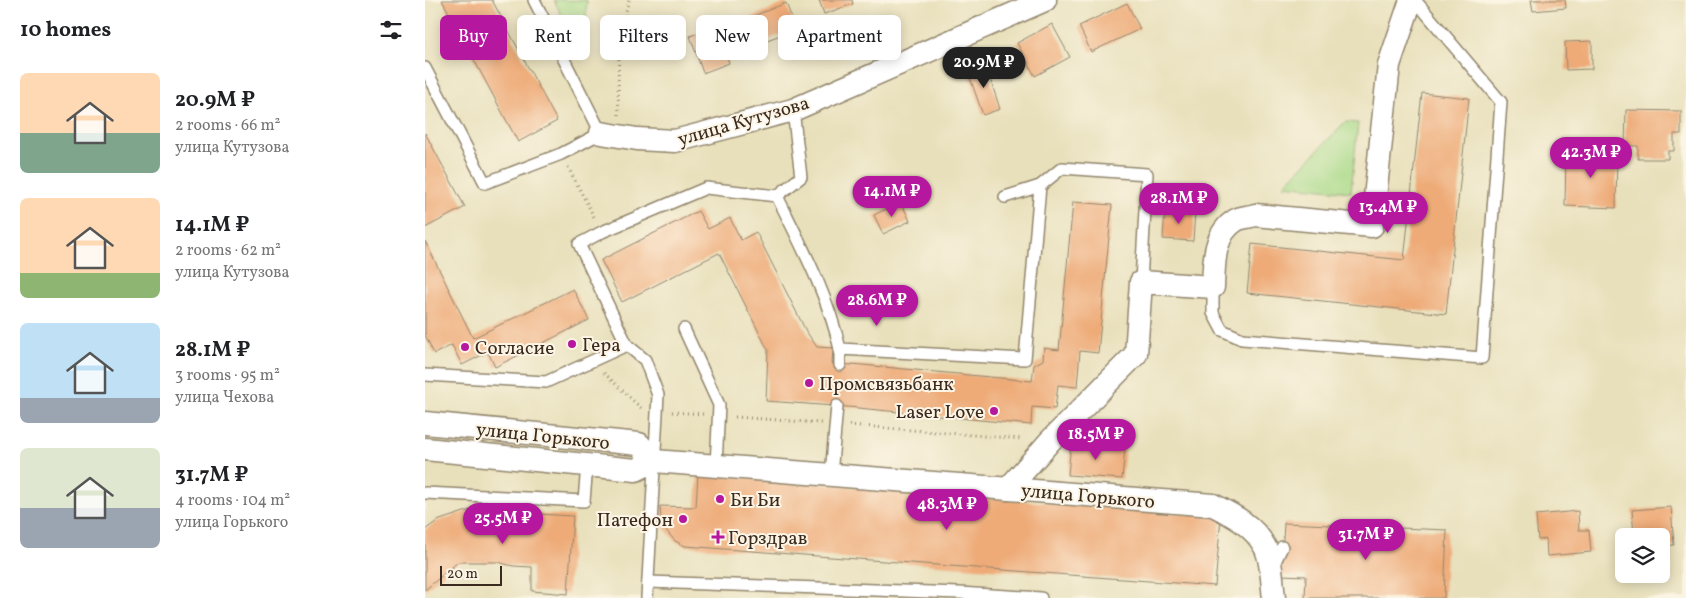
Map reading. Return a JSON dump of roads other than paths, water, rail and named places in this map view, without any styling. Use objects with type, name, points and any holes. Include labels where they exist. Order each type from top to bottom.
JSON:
[{"type":"street","name":"улица Кутузова","points":[[601,133],[637,139],[675,141],[793,110],[1045,0]]},
{"type":"street","points":[[1008,489],[1051,441],[1137,354],[1141,282],[1213,287],[1215,249],[1224,232],[1237,220],[1255,215],[1372,226],[1389,65],[1413,0]]},
{"type":"street","name":"улица Горького","points":[[425,423],[639,444],[654,461]]},
{"type":"street","name":"улица Горького","points":[[425,449],[636,470],[654,461],[1213,505],[1235,517],[1274,547],[1271,570],[1274,598]]},
{"type":"lane","points":[[425,68],[485,183],[561,154],[601,133],[534,0]]},
{"type":"lane","points":[[1213,287],[1213,313],[1222,330],[1242,339],[1482,358],[1501,102],[1413,0]]},
{"type":"lane","points":[[647,598],[659,395],[645,360],[627,345],[579,244],[602,232],[706,188],[777,196],[801,177],[793,110]]},
{"type":"lane","points":[[1005,197],[1040,186],[1062,168],[1147,174],[1141,282]]},
{"type":"lane","points":[[840,349],[1025,359],[1040,186]]},
{"type":"lane","points":[[777,196],[805,251],[833,320],[840,349],[840,365]]},
{"type":"lane","points":[[684,329],[719,405],[716,466]]},
{"type":"lane","points":[[425,375],[546,382],[627,345]]},
{"type":"lane","points":[[831,475],[837,406]]},
{"type":"lane","points":[[425,493],[583,501],[587,465]]},
{"type":"lane","points":[[648,582],[1041,598]]},
{"type":"place","name":"Гера","points":[[572,344]]},
{"type":"place","name":"Согласие","points":[[465,347]]},
{"type":"place","name":"Промсвязьбанк","points":[[809,383]]},
{"type":"place","name":"Laser Love","points":[[994,411]]},
{"type":"place","name":"Би Би","points":[[720,499]]},
{"type":"place","name":"Патефон","points":[[683,519]]},
{"type":"place","name":"Горздрав","points":[[718,537]]}]
